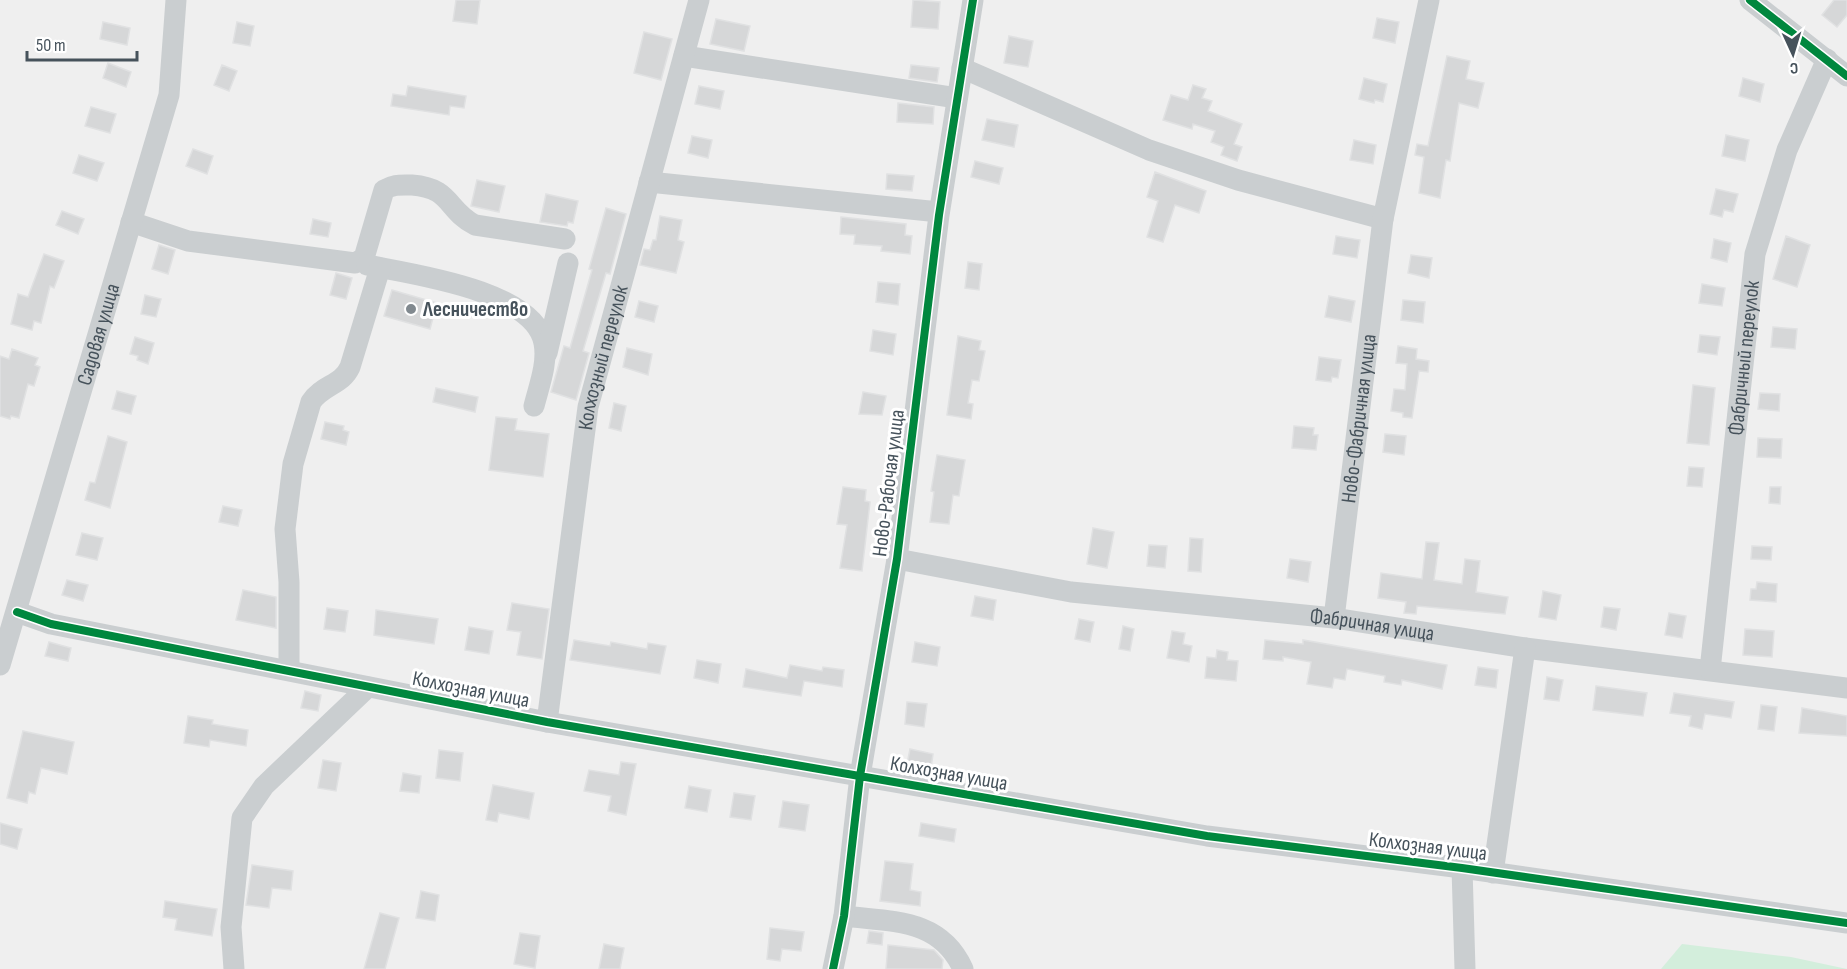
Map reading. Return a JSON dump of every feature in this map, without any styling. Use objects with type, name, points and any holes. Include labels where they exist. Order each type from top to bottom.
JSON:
[{"type":"street","name":"Садовая улица","points":[[0,666],[4,641],[16,612],[169,95],[176,0]]},
{"type":"street","name":"Колхозный переулок","points":[[547,722],[588,408],[699,0]]},
{"type":"street","name":"Ново-Рабочая улица","points":[[833,969],[844,916],[860,776],[897,559],[939,212],[973,0]]},
{"type":"street","name":"Ново-Фабричная улица","points":[[1334,618],[1383,219],[1429,0]]},
{"type":"street","points":[[1750,0],[1847,76]]},
{"type":"street","points":[[684,56],[957,98]]},
{"type":"street","name":"Фабричный переулок","points":[[1710,670],[1755,254],[1787,150],[1827,59]]},
{"type":"street","points":[[962,68],[1149,150],[1238,180],[1383,219]]},
{"type":"street","points":[[649,182],[939,212]]},
{"type":"street","points":[[355,263],[364,258],[384,190],[394,184],[430,187],[442,194],[466,221],[475,225],[565,239]]},
{"type":"street","points":[[131,222],[188,241],[355,263],[484,292],[520,310],[538,327],[544,342],[545,360]]},
{"type":"street","points":[[534,406],[568,263]]},
{"type":"street","points":[[289,670],[289,582],[285,529],[293,464],[311,402],[317,393],[346,376],[350,367],[380,268]]},
{"type":"street","name":"Фабричная улица","points":[[897,559],[1071,592],[1334,618],[1525,648],[1847,688]]},
{"type":"street","name":"Колхозная улица","points":[[16,612],[51,624],[547,722],[1207,836],[1461,868],[1847,923]]},
{"type":"street","points":[[1493,873],[1525,648]]},
{"type":"street","points":[[234,969],[231,927],[242,819],[264,786],[368,687]]},
{"type":"street","points":[[1461,868],[1466,969]]},
{"type":"street","points":[[844,916],[915,925],[927,929],[946,944],[963,969]]},
{"type":"green space","points":[[1682,944],[1791,957],[1847,969],[1661,969]]},
{"type":"building","points":[[456,0],[480,0],[477,24],[453,21]]},
{"type":"building","points":[[913,0],[940,2],[938,29],[911,27]]},
{"type":"building","points":[[1834,0],[1847,0],[1847,15],[1837,27],[1822,15]]},
{"type":"building","points":[[1377,18],[1399,22],[1395,43],[1373,38]]},
{"type":"building","points":[[716,19],[750,26],[744,51],[710,44]]},
{"type":"building","points":[[103,22],[130,28],[127,45],[100,39]]},
{"type":"building","points":[[237,22],[254,26],[250,46],[233,43]]},
{"type":"building","points":[[644,32],[672,39],[661,80],[634,73]]},
{"type":"building","points":[[1009,36],[1033,41],[1028,67],[1004,63]]},
{"type":"building","points":[[1447,56],[1470,61],[1466,79],[1484,83],[1478,108],[1459,103],[1450,161],[1446,160],[1440,198],[1419,193],[1424,157],[1415,155],[1417,144],[1428,146]]},
{"type":"building","points":[[108,63],[131,72],[126,87],[103,78]]},
{"type":"building","points":[[222,65],[237,71],[229,91],[214,85]]},
{"type":"building","points":[[911,65],[939,68],[937,82],[909,78]]},
{"type":"building","points":[[1364,78],[1387,84],[1383,102],[1375,100],[1374,103],[1359,99]]},
{"type":"building","points":[[1743,78],[1764,84],[1760,102],[1739,96]]},
{"type":"building","points":[[1193,85],[1206,89],[1202,98],[1212,101],[1208,111],[1242,124],[1234,144],[1242,147],[1237,161],[1221,155],[1224,147],[1211,142],[1215,131],[1193,124],[1192,129],[1163,120],[1171,95],[1188,100]]},
{"type":"building","points":[[408,86],[466,96],[464,108],[450,106],[449,115],[391,106],[393,94],[406,96]]},
{"type":"building","points":[[699,86],[724,91],[720,109],[695,104]]},
{"type":"building","points":[[898,103],[934,107],[933,124],[897,122]]},
{"type":"building","points":[[91,107],[116,114],[110,133],[85,126]]},
{"type":"building","points":[[987,119],[1018,125],[1014,147],[982,140]]},
{"type":"building","points":[[1726,135],[1749,140],[1745,161],[1722,156]]},
{"type":"building","points":[[692,136],[712,140],[708,158],[688,153]]},
{"type":"building","points":[[1354,140],[1376,145],[1373,164],[1350,160]]},
{"type":"building","points":[[193,149],[213,156],[207,174],[186,166]]},
{"type":"building","points":[[79,155],[104,163],[97,181],[73,173]]},
{"type":"building","points":[[975,161],[1003,168],[999,184],[971,177]]},
{"type":"building","points":[[1155,172],[1206,191],[1199,213],[1175,205],[1163,242],[1147,237],[1158,201],[1147,197]]},
{"type":"building","points":[[887,174],[914,176],[912,191],[886,189]]},
{"type":"building","points":[[477,180],[505,186],[499,212],[471,206]]},
{"type":"building","points":[[1716,189],[1738,194],[1733,212],[1724,210],[1722,217],[1710,214]]},
{"type":"building","points":[[546,194],[578,201],[573,223],[568,222],[567,226],[540,222]]},
{"type":"building","points":[[606,208],[626,214],[610,274],[606,273],[583,351],[589,353],[576,400],[551,392],[564,346],[570,348],[592,270],[589,269]]},
{"type":"building","points":[[62,211],[84,219],[78,234],[56,225]]},
{"type":"building","points":[[660,216],[682,220],[678,240],[684,242],[676,273],[640,265],[644,249],[650,250],[653,240],[656,240]]},
{"type":"building","points":[[841,217],[906,224],[905,235],[912,236],[910,254],[881,251],[882,246],[854,244],[855,235],[840,234]]},
{"type":"building","points":[[313,219],[331,223],[328,237],[310,234]]},
{"type":"building","points":[[1336,236],[1360,240],[1357,258],[1333,254]]},
{"type":"building","points":[[1786,236],[1810,245],[1797,287],[1773,279]]},
{"type":"building","points":[[1714,239],[1731,243],[1727,262],[1711,258]]},
{"type":"building","points":[[159,245],[175,250],[168,274],[152,269]]},
{"type":"building","points":[[44,254],[64,261],[54,288],[50,286],[41,323],[34,321],[32,330],[11,324],[18,294],[28,297]]},
{"type":"building","points":[[1411,255],[1432,258],[1429,278],[1408,273]]},
{"type":"building","points":[[968,262],[982,264],[979,290],[965,288]]},
{"type":"building","points":[[336,273],[352,278],[346,299],[330,295]]},
{"type":"building","points":[[878,282],[900,284],[898,305],[876,302]]},
{"type":"building","points":[[1702,284],[1725,288],[1722,306],[1699,303]]},
{"type":"building","name":"Лесничество","points":[[392,290],[437,303],[430,329],[384,316]]},
{"type":"building","points":[[145,295],[161,299],[156,317],[141,314]]},
{"type":"building","points":[[1329,296],[1355,301],[1351,322],[1325,317]]},
{"type":"building","points":[[1403,300],[1425,302],[1423,323],[1401,320]]},
{"type":"building","points":[[639,301],[658,306],[654,322],[635,317]]},
{"type":"building","points":[[1773,327],[1797,329],[1795,349],[1771,347]]},
{"type":"building","points":[[873,330],[896,334],[893,355],[870,351]]},
{"type":"building","points":[[1700,335],[1720,337],[1717,355],[1698,352]]},
{"type":"building","points":[[958,336],[981,341],[979,350],[985,351],[979,381],[972,380],[968,403],[973,404],[971,419],[947,415]]},
{"type":"building","points":[[135,337],[154,343],[148,364],[137,360],[138,356],[130,354]]},
{"type":"building","points":[[1398,346],[1417,349],[1416,359],[1429,361],[1428,372],[1419,371],[1412,418],[1403,417],[1403,413],[1391,411],[1394,389],[1405,390],[1407,364],[1396,363]]},
{"type":"building","points":[[627,348],[652,354],[648,375],[623,367]]},
{"type":"building","points":[[12,349],[38,358],[35,365],[40,367],[34,386],[28,384],[19,418],[11,416],[10,419],[0,416],[0,356],[9,359]]},
{"type":"building","points":[[1319,357],[1341,360],[1338,378],[1332,377],[1331,382],[1316,380]]},
{"type":"building","points":[[1693,385],[1715,388],[1709,445],[1687,443]]},
{"type":"building","points":[[436,388],[478,397],[475,412],[433,402]]},
{"type":"building","points":[[117,391],[136,396],[131,414],[112,409]]},
{"type":"building","points":[[863,392],[886,396],[882,415],[859,414]]},
{"type":"building","points":[[1760,393],[1780,394],[1779,411],[1758,409]]},
{"type":"building","points":[[614,403],[626,406],[621,431],[609,428]]},
{"type":"building","points":[[496,417],[517,419],[515,430],[549,434],[543,477],[489,470]]},
{"type":"building","points":[[325,422],[344,426],[343,430],[349,432],[346,445],[321,439]]},
{"type":"building","points":[[1294,426],[1314,428],[1313,435],[1318,435],[1316,450],[1292,448]]},
{"type":"building","points":[[1385,434],[1406,436],[1404,455],[1383,452]]},
{"type":"building","points":[[108,436],[127,442],[110,508],[85,500],[90,482],[95,483]]},
{"type":"building","points":[[1758,438],[1782,439],[1781,458],[1757,457]]},
{"type":"building","points":[[937,455],[965,460],[959,496],[953,495],[949,524],[930,522],[934,492],[931,491]]},
{"type":"building","points":[[1689,467],[1704,468],[1702,487],[1687,486]]},
{"type":"building","points":[[843,487],[866,490],[865,501],[870,502],[862,571],[840,568],[847,525],[837,524]]},
{"type":"building","points":[[1770,487],[1781,487],[1780,504],[1769,503]]},
{"type":"building","points":[[223,506],[242,510],[238,526],[219,522]]},
{"type":"building","points":[[1093,528],[1114,532],[1107,568],[1087,564]]},
{"type":"building","points":[[82,533],[103,538],[97,560],[76,555]]},
{"type":"building","points":[[1190,538],[1203,539],[1201,572],[1188,571]]},
{"type":"building","points":[[1426,542],[1439,543],[1434,580],[1462,584],[1465,559],[1480,561],[1476,592],[1508,597],[1505,614],[1417,606],[1416,614],[1404,613],[1406,602],[1378,598],[1381,573],[1422,579]]},
{"type":"building","points":[[1149,545],[1167,546],[1165,568],[1147,566]]},
{"type":"building","points":[[1752,546],[1772,547],[1771,560],[1751,559]]},
{"type":"building","points":[[1290,559],[1311,562],[1308,582],[1287,578]]},
{"type":"building","points":[[67,580],[88,585],[83,601],[62,595]]},
{"type":"building","points":[[1757,582],[1777,584],[1776,602],[1750,600],[1751,589],[1756,589]]},
{"type":"building","points":[[243,590],[276,597],[276,628],[236,620]]},
{"type":"building","points":[[1543,591],[1561,595],[1556,620],[1539,617]]},
{"type":"building","points":[[975,596],[996,600],[993,620],[971,616]]},
{"type":"building","points":[[512,603],[549,609],[542,659],[517,655],[521,632],[507,630]]},
{"type":"building","points":[[1604,607],[1620,609],[1616,630],[1601,627]]},
{"type":"building","points":[[327,608],[348,611],[345,632],[324,629]]},
{"type":"building","points":[[376,610],[438,619],[434,644],[374,635]]},
{"type":"building","points":[[1669,613],[1686,616],[1682,638],[1665,635]]},
{"type":"building","points":[[1079,619],[1094,622],[1090,642],[1075,639]]},
{"type":"building","points":[[1123,626],[1134,629],[1130,651],[1119,649]]},
{"type":"building","points":[[469,627],[493,631],[489,654],[465,650]]},
{"type":"building","points":[[1745,629],[1774,631],[1772,657],[1743,655]]},
{"type":"building","points":[[1172,631],[1185,633],[1183,644],[1192,646],[1189,662],[1167,658]]},
{"type":"building","points":[[574,640],[610,646],[611,642],[647,649],[648,643],[666,646],[660,674],[570,660]]},
{"type":"building","points":[[1265,640],[1303,644],[1303,640],[1447,665],[1442,689],[1402,680],[1401,685],[1384,682],[1385,676],[1347,669],[1345,680],[1334,678],[1332,688],[1307,684],[1311,662],[1283,657],[1283,661],[1263,659]]},
{"type":"building","points":[[49,642],[71,648],[68,661],[45,656]]},
{"type":"building","points":[[915,642],[940,647],[937,666],[912,662]]},
{"type":"building","points":[[1217,650],[1228,652],[1227,660],[1238,661],[1236,681],[1205,678],[1207,657],[1216,658]]},
{"type":"building","points":[[697,660],[721,664],[718,683],[694,678]]},
{"type":"building","points":[[790,665],[822,671],[823,667],[844,670],[842,687],[804,681],[801,696],[743,687],[746,669],[787,678]]},
{"type":"building","points":[[1478,667],[1498,670],[1496,688],[1475,685]]},
{"type":"building","points":[[1547,677],[1563,680],[1559,701],[1544,699]]},
{"type":"building","points":[[1596,686],[1647,693],[1643,716],[1593,710]]},
{"type":"building","points":[[305,691],[321,695],[318,711],[301,708]]},
{"type":"building","points":[[1674,693],[1734,702],[1731,718],[1705,714],[1702,729],[1689,726],[1691,716],[1670,713]]},
{"type":"building","points":[[907,702],[927,704],[924,727],[905,724]]},
{"type":"building","points":[[1761,705],[1777,707],[1774,731],[1758,729]]},
{"type":"building","points":[[1802,708],[1847,716],[1847,736],[1799,733]]},
{"type":"building","points":[[188,716],[213,720],[212,724],[248,730],[246,746],[210,740],[209,747],[184,743]]},
{"type":"building","points":[[23,731],[74,742],[67,774],[41,768],[35,794],[29,792],[27,803],[7,798]]},
{"type":"building","points":[[910,749],[933,754],[931,768],[907,764]]},
{"type":"building","points":[[439,750],[463,753],[460,781],[436,778]]},
{"type":"building","points":[[323,760],[341,763],[336,791],[318,788]]},
{"type":"building","points":[[621,762],[636,764],[626,815],[608,811],[611,796],[584,791],[589,770],[619,775]]},
{"type":"building","points":[[403,773],[421,776],[419,793],[400,791]]},
{"type":"building","points":[[493,785],[534,793],[529,819],[499,813],[497,822],[486,820]]},
{"type":"building","points":[[689,786],[711,790],[707,812],[685,808]]},
{"type":"building","points":[[734,793],[755,796],[751,820],[730,817]]},
{"type":"building","points":[[783,801],[809,805],[805,831],[779,827]]},
{"type":"building","points":[[0,823],[22,829],[17,849],[0,844]]},
{"type":"building","points":[[921,823],[956,829],[954,842],[919,836]]},
{"type":"building","points":[[885,861],[913,864],[910,890],[921,892],[920,906],[880,901]]},
{"type":"building","points":[[252,865],[293,871],[291,890],[272,888],[269,908],[246,905]]},
{"type":"building","points":[[421,891],[439,895],[435,921],[416,918]]},
{"type":"building","points":[[165,901],[217,909],[212,936],[175,930],[177,919],[163,917]]},
{"type":"building","points":[[380,913],[399,918],[385,969],[364,969]]},
{"type":"building","points":[[770,928],[804,932],[801,951],[782,949],[780,961],[767,959]]},
{"type":"building","points":[[869,931],[883,933],[882,945],[867,943]]},
{"type":"building","points":[[520,933],[540,936],[535,968],[514,964]]},
{"type":"building","points":[[604,944],[624,948],[620,969],[599,969]]},
{"type":"building","points":[[888,945],[934,950],[943,960],[942,969],[886,969]]},
{"type":"cycle path","points":[[833,969],[844,916],[860,776],[897,559],[939,215],[973,0]]},
{"type":"cycle path","points":[[1750,0],[1847,76]]},
{"type":"cycle path","points":[[17,612],[51,624],[547,722],[1207,836],[1462,868],[1847,923]]},
{"type":"place","name":"Лесничество","points":[[411,309]]}]
